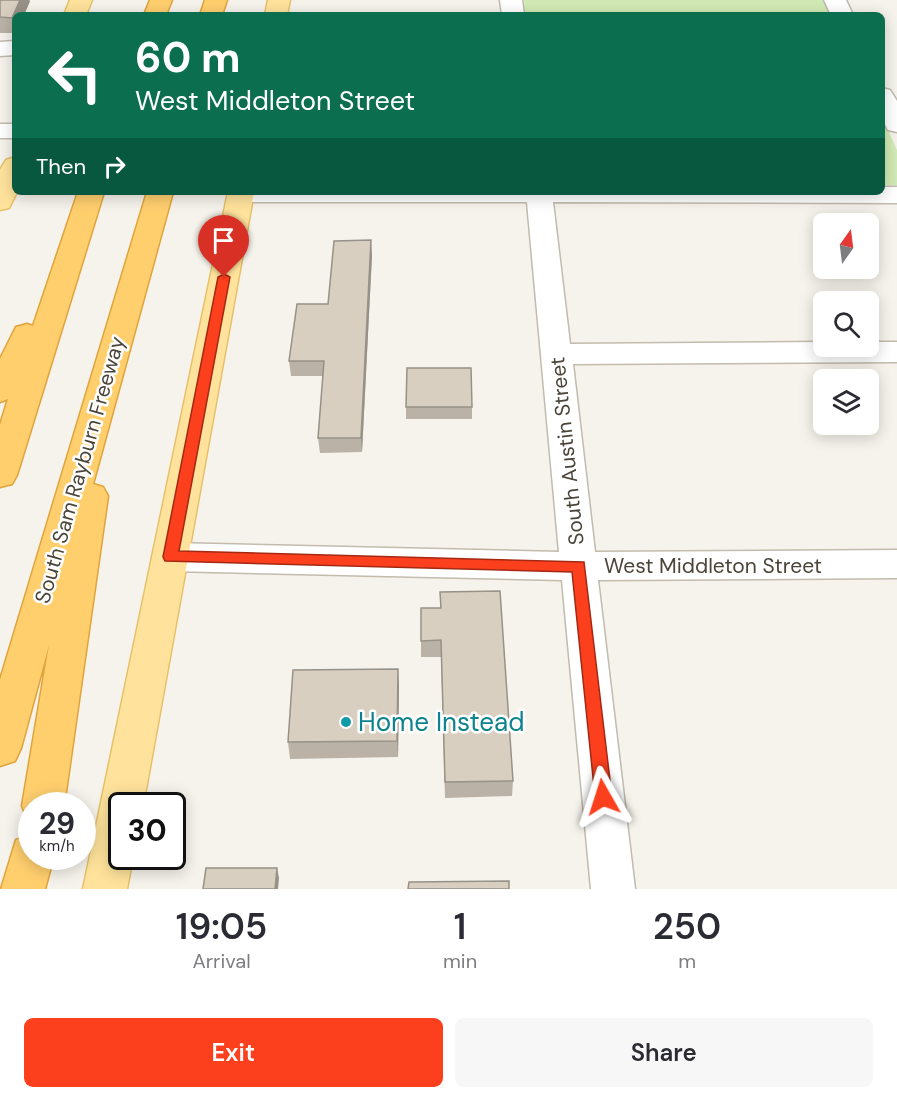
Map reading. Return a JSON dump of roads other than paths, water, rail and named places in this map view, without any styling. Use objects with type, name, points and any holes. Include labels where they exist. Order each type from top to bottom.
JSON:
[{"type":"highway","name":"South Sam Rayburn Freeway","points":[[0,748],[159,195]]},
{"type":"highway","points":[[0,391],[87,202]]},
{"type":"highway","points":[[0,475],[87,202]]},
{"type":"highway","points":[[45,792],[111,363]]},
{"type":"highway","points":[[23,889],[28,870]]},
{"type":"main road","points":[[0,202],[12,172]]},
{"type":"main road","points":[[105,889],[241,195]]},
{"type":"street","points":[[885,101],[897,125]]},
{"type":"street","name":"South Austin Street","points":[[540,195],[613,889]]},
{"type":"street","points":[[557,354],[897,352]]},
{"type":"street","name":"West Middleton Street","points":[[170,557],[579,566],[897,564]]},
{"type":"place","name":"Home Instead","points":[[346,722]]}]
